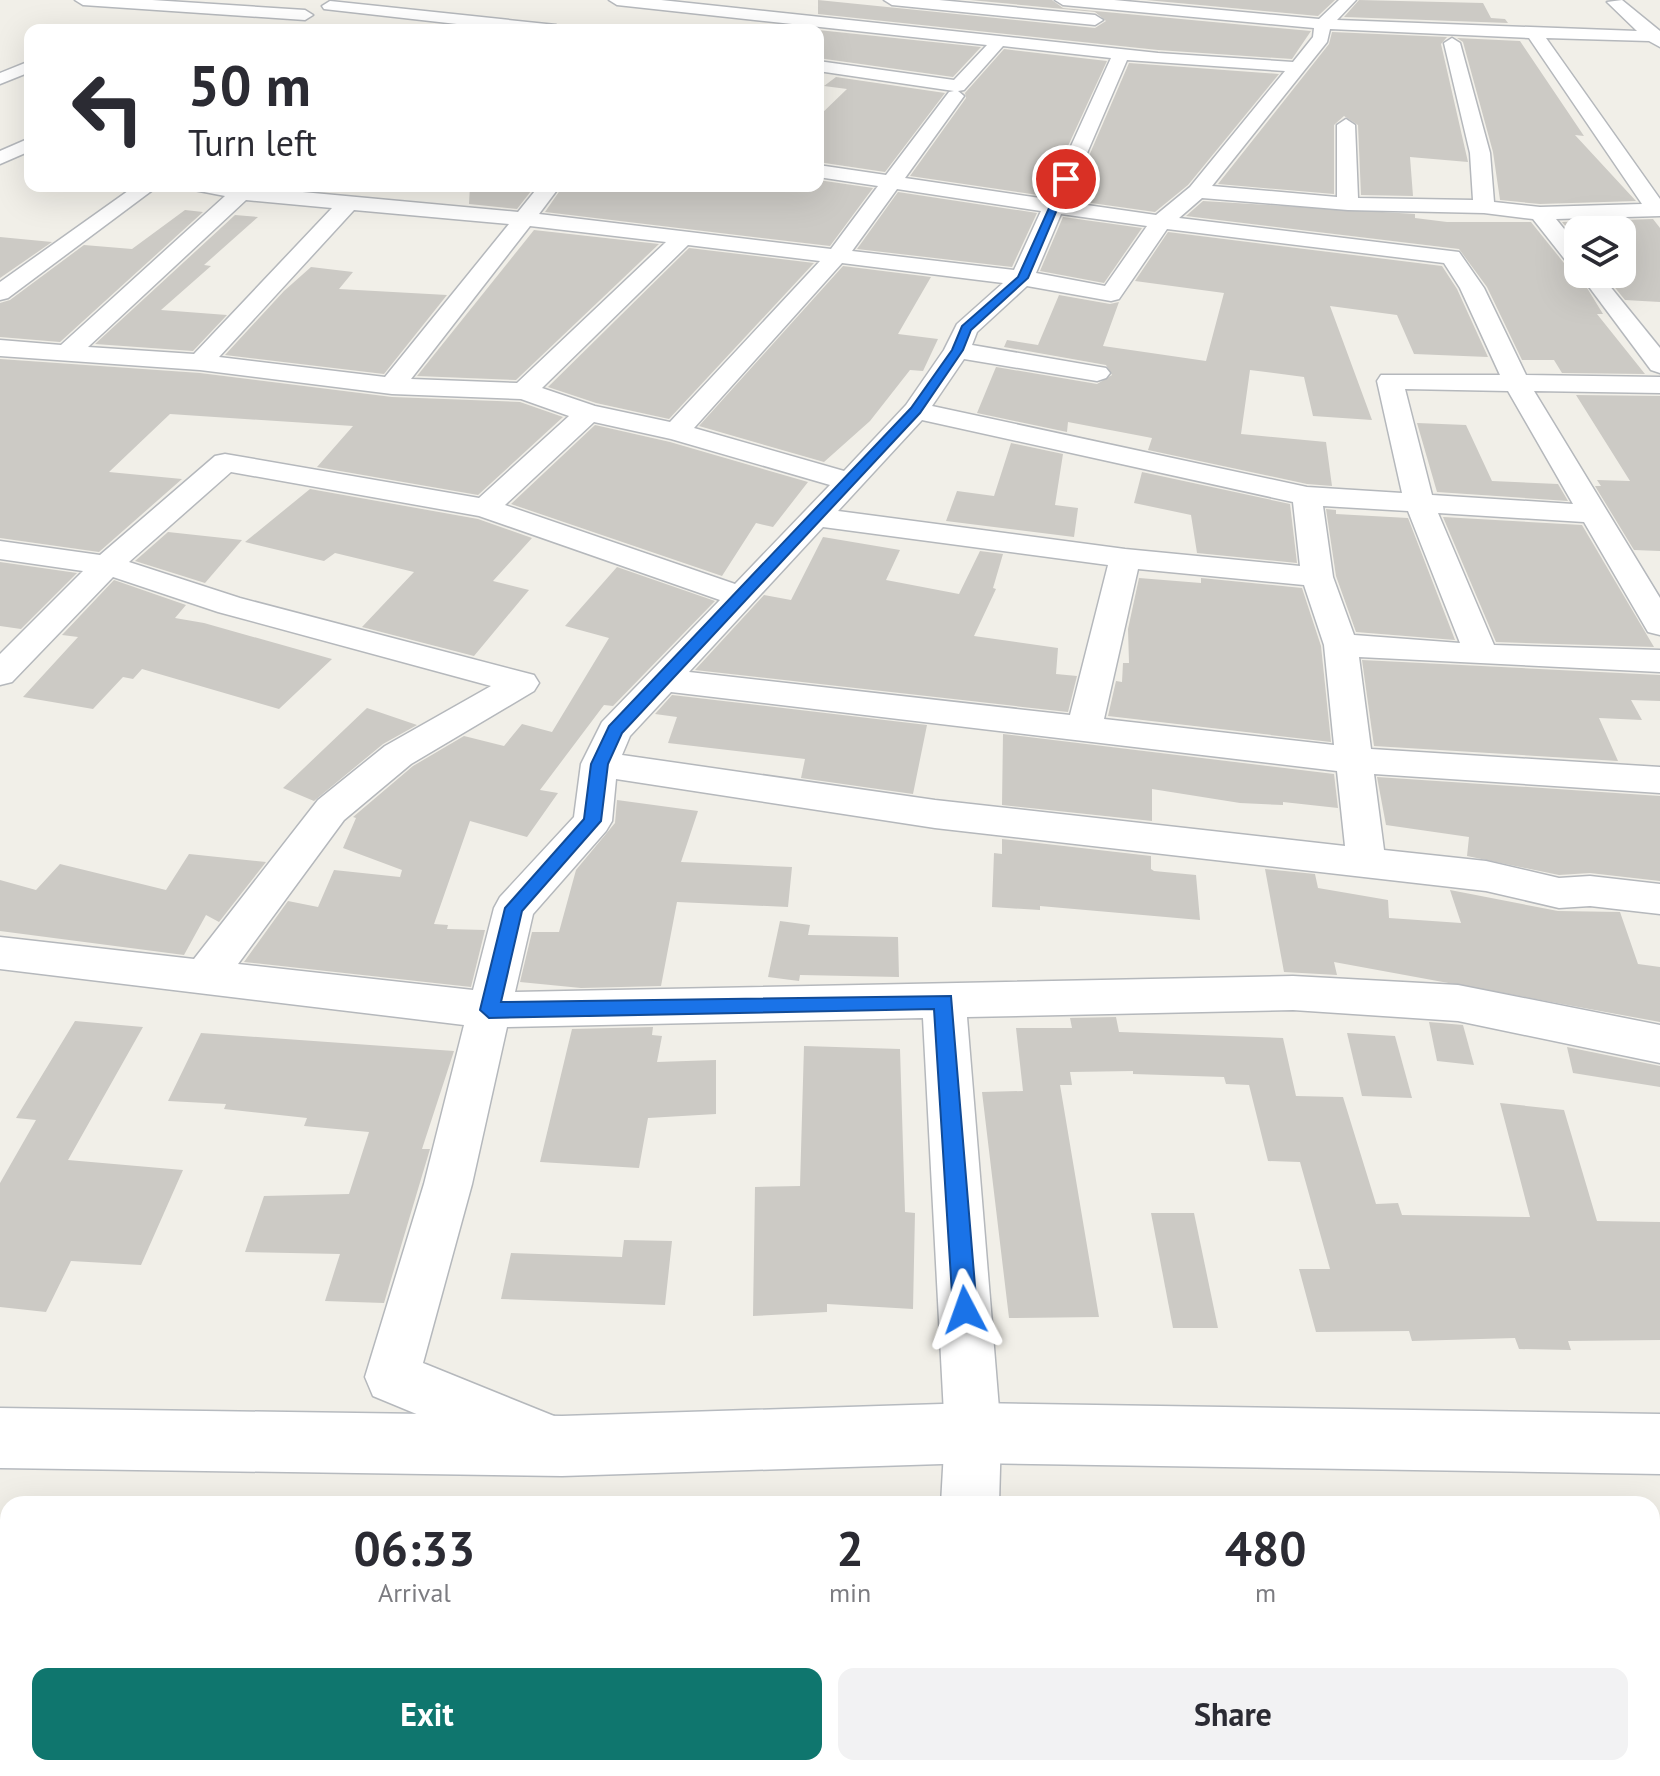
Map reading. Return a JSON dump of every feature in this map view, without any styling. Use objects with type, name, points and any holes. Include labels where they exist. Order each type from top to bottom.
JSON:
[{"type":"main road","points":[[0,1438],[562,1446],[973,1433],[1660,1444]]},
{"type":"street","points":[[83,0],[163,2],[307,22],[336,3],[509,24]]},
{"type":"street","points":[[617,0],[1158,58],[1297,67]]},
{"type":"street","points":[[735,13],[760,0]]},
{"type":"street","points":[[892,0],[1161,17],[1331,21],[1658,38]]},
{"type":"street","points":[[1063,0],[1161,17]]},
{"type":"street","points":[[1613,1],[1645,4]]},
{"type":"street","points":[[1613,1],[1658,38]]},
{"type":"street","points":[[121,23],[163,2]]},
{"type":"street","points":[[427,24],[454,17],[476,6]]},
{"type":"street","points":[[562,1446],[392,1377],[448,1184],[514,908],[593,821],[599,764],[615,730],[916,411],[957,350],[966,329],[1022,278],[1130,53],[1151,45],[1161,17]]},
{"type":"street","points":[[235,192],[684,237],[1022,278],[1111,294],[1161,222],[1197,191],[1331,21]]},
{"type":"street","points":[[1447,28],[1480,153],[1484,207]]},
{"type":"street","points":[[1534,33],[1659,210]]},
{"type":"street","points":[[824,67],[958,86],[999,41]]},
{"type":"street","points":[[0,79],[24,69]]},
{"type":"street","points":[[676,432],[727,372],[838,255],[895,180],[940,111],[955,96]]},
{"type":"street","points":[[1346,125],[1348,204]]},
{"type":"street","points":[[0,158],[24,147]]},
{"type":"street","points":[[0,165],[24,167]]},
{"type":"street","points":[[824,172],[1161,222],[1451,257],[1472,288],[1516,382],[1660,625]]},
{"type":"street","points":[[1197,191],[1348,204],[1484,207],[1540,213],[1659,210]]},
{"type":"street","points":[[0,293],[140,192]]},
{"type":"street","points":[[392,386],[545,192]]},
{"type":"street","points":[[70,350],[241,193]]},
{"type":"street","points":[[200,362],[349,202]]},
{"type":"street","points":[[1540,213],[1564,243]]},
{"type":"street","points":[[524,391],[684,237]]},
{"type":"street","points":[[1599,288],[1660,365]]},
{"type":"street","points":[[0,348],[70,350],[200,362],[392,386],[524,391],[588,413],[676,432],[849,481]]},
{"type":"street","points":[[957,350],[1097,373]]},
{"type":"street","points":[[1482,655],[1419,503],[1390,381],[1660,385]]},
{"type":"street","points":[[916,411],[1307,496],[1597,514]]},
{"type":"street","points":[[485,508],[588,413]]},
{"type":"street","points":[[0,674],[107,565],[225,462],[485,508],[740,596]]},
{"type":"street","points":[[1307,496],[1317,577],[1341,645],[1366,863]]},
{"type":"street","points":[[815,517],[1125,558],[1317,577]]},
{"type":"street","points":[[0,550],[107,565],[229,605],[522,683],[398,755],[331,810],[204,977]]},
{"type":"street","points":[[1084,729],[1125,558]]},
{"type":"street","points":[[1341,645],[1482,655],[1660,661]]},
{"type":"street","points":[[662,680],[1354,760],[1660,780]]},
{"type":"street","points":[[599,764],[935,814],[1486,876],[1559,893],[1590,891],[1660,899]]},
{"type":"street","points":[[0,953],[489,1010],[1293,993],[1368,997],[1458,1003],[1660,1044]]},
{"type":"street","points":[[944,1001],[973,1433],[970,1496]]},
{"type":"building","points":[[818,0],[1095,28],[1106,21],[1095,12],[970,0],[1052,0],[1063,8],[1311,31],[1292,59],[1158,50],[818,14]]},
{"type":"building","points":[[1146,0],[1335,0],[1318,16]]},
{"type":"building","points":[[1359,0],[1483,3],[1491,18],[1505,19],[1508,23],[1344,17]]},
{"type":"building","points":[[824,31],[981,47],[953,77],[824,59]]},
{"type":"building","points":[[1332,32],[1447,37],[1441,44],[1468,162],[1410,157],[1413,196],[1361,195],[1358,125],[1344,116],[1334,125],[1334,194],[1218,184],[1329,44]]},
{"type":"building","points":[[1457,38],[1520,41],[1584,136],[1575,135],[1636,201],[1540,204],[1500,200],[1493,152],[1463,42]]},
{"type":"building","points":[[1004,49],[1107,61],[1045,196],[910,176],[966,98],[965,93]]},
{"type":"building","points":[[1129,63],[1279,74],[1188,185],[1155,212],[1070,200]]},
{"type":"building","points":[[836,77],[945,93],[885,172],[824,163],[824,111],[847,89],[824,86]]},
{"type":"building","points":[[824,181],[873,188],[830,246],[545,212],[559,192],[824,192]]},
{"type":"building","points":[[470,192],[530,192],[517,209],[469,204]]},
{"type":"building","points":[[898,192],[1037,213],[1012,267],[857,249]]},
{"type":"building","points":[[1203,201],[1415,214],[1415,218],[1447,222],[1531,222],[1564,263],[1564,288],[1587,288],[1603,314],[1597,314],[1645,374],[1562,373],[1554,360],[1522,360],[1487,287],[1459,249],[1186,216]]},
{"type":"building","points":[[185,210],[203,212],[60,342],[0,337],[0,303],[10,300],[84,245],[132,249]]},
{"type":"building","points":[[235,215],[258,217],[204,265],[211,266],[161,310],[227,315],[193,351],[95,344]]},
{"type":"building","points":[[1063,217],[1142,228],[1104,283],[1040,271]]},
{"type":"building","points":[[1653,219],[1660,228],[1660,302],[1625,300],[1615,288],[1636,288],[1636,220]]},
{"type":"building","points":[[534,230],[659,244],[516,380],[417,376]]},
{"type":"building","points":[[1168,232],[1442,266],[1457,289],[1488,357],[1414,354],[1397,315],[1330,306],[1372,420],[1313,416],[1304,377],[1250,370],[1241,434],[1326,442],[1332,486],[1307,484],[1148,450],[1152,438],[1068,422],[1067,432],[977,413],[996,367],[1097,384],[1112,375],[1106,365],[1004,347],[1007,340],[1038,345],[1059,295],[1110,304],[1119,302],[1103,346],[1206,361],[1224,293],[1135,281]]},
{"type":"building","points":[[0,237],[52,242],[0,278]]},
{"type":"building","points":[[689,248],[814,263],[669,419],[596,403],[548,387]]},
{"type":"building","points":[[843,266],[931,277],[898,334],[938,339],[923,371],[910,370],[870,421],[824,462],[699,426]]},
{"type":"building","points":[[311,267],[353,272],[339,289],[447,295],[384,374],[225,355],[284,291]]},
{"type":"building","points":[[0,359],[200,373],[392,397],[520,402],[563,417],[478,495],[317,467],[353,426],[170,414],[109,472],[182,479],[99,552],[0,538]]},
{"type":"building","points":[[1576,395],[1660,396],[1660,551],[1634,550],[1595,486],[1601,486],[1597,480],[1630,481]]},
{"type":"building","points":[[1417,423],[1466,425],[1492,481],[1558,484],[1568,501],[1437,492]]},
{"type":"building","points":[[595,425],[670,442],[808,482],[773,527],[756,523],[722,576],[511,504]]},
{"type":"building","points":[[1011,443],[1063,454],[1055,505],[1078,508],[1074,537],[946,521],[957,491],[994,496]]},
{"type":"building","points":[[1142,472],[1290,504],[1297,563],[1197,553],[1191,515],[1134,503]]},
{"type":"building","points":[[310,489],[478,519],[532,538],[493,581],[529,590],[474,656],[362,627],[414,572],[335,553],[324,561],[245,542]]},
{"type":"building","points":[[1326,509],[1336,510],[1336,514],[1408,518],[1455,640],[1356,632],[1336,576]]},
{"type":"building","points":[[1443,517],[1582,525],[1654,647],[1496,642]]},
{"type":"building","points":[[168,532],[242,540],[205,583],[135,561]]},
{"type":"building","points":[[823,537],[900,550],[886,580],[959,594],[980,551],[1003,554],[993,588],[996,589],[974,636],[1058,648],[1056,674],[1077,676],[1068,712],[695,670],[764,595],[791,600]]},
{"type":"building","points":[[0,562],[77,573],[21,629],[0,626]]},
{"type":"building","points":[[617,567],[715,601],[613,706],[604,705],[540,790],[558,793],[527,837],[470,821],[434,924],[448,925],[447,929],[485,930],[471,987],[244,962],[288,901],[318,907],[334,870],[400,877],[402,870],[343,848],[356,818],[353,817],[413,766],[464,736],[504,746],[522,724],[552,732],[609,638],[565,626]]},
{"type":"building","points":[[1139,578],[1201,583],[1201,578],[1302,588],[1321,646],[1331,742],[1108,716],[1116,681],[1122,682],[1123,663],[1129,663],[1128,629]]},
{"type":"building","points":[[114,580],[186,605],[175,618],[204,623],[332,659],[279,709],[142,669],[133,679],[123,677],[93,709],[23,697],[78,637],[62,635]]},
{"type":"building","points":[[1362,660],[1660,675],[1660,701],[1631,700],[1642,720],[1599,718],[1618,761],[1374,746]]},
{"type":"building","points":[[672,695],[927,725],[913,794],[801,778],[805,759],[668,743],[677,717],[655,714]]},
{"type":"building","points":[[367,708],[417,725],[383,744],[314,801],[283,788]]},
{"type":"building","points":[[1003,734],[1334,774],[1338,808],[1283,802],[1283,805],[1240,803],[1152,789],[1152,821],[1002,805]]},
{"type":"building","points":[[1377,777],[1660,796],[1660,881],[1590,873],[1559,875],[1467,856],[1469,837],[1386,825]]},
{"type":"building","points":[[617,800],[698,811],[681,862],[792,867],[788,907],[677,902],[661,986],[581,988],[520,982],[532,932],[559,932],[576,870],[615,823]]},
{"type":"building","points":[[1002,839],[1151,856],[1151,869],[1154,871],[1196,875],[1200,920],[1040,906],[1040,910],[992,907],[994,853],[1002,854]]},
{"type":"building","points":[[189,854],[266,862],[219,922],[206,915],[184,955],[0,931],[0,880],[36,890],[60,864],[166,890]]},
{"type":"building","points":[[1265,869],[1315,874],[1318,888],[1388,900],[1389,918],[1461,923],[1450,890],[1558,911],[1620,912],[1638,964],[1660,967],[1660,1022],[1334,962],[1337,975],[1284,972]]},
{"type":"building","points":[[780,921],[810,925],[808,935],[898,937],[899,977],[800,975],[799,981],[768,977]]},
{"type":"building","points":[[1116,1017],[1119,1032],[1283,1038],[1296,1096],[1343,1097],[1376,1204],[1398,1203],[1402,1215],[1530,1217],[1500,1103],[1564,1110],[1597,1221],[1660,1222],[1660,1340],[1568,1341],[1571,1350],[1519,1349],[1515,1338],[1412,1341],[1409,1331],[1316,1332],[1299,1269],[1330,1269],[1300,1162],[1268,1161],[1249,1085],[1226,1084],[1224,1077],[1133,1074],[1133,1071],[1070,1072],[1072,1085],[1060,1085],[1099,1317],[1009,1318],[982,1092],[1023,1091],[1016,1028],[1072,1028],[1070,1018]]},
{"type":"building","points":[[75,1021],[143,1027],[68,1160],[183,1170],[141,1265],[71,1261],[46,1312],[0,1307],[0,1183],[36,1120],[16,1118]]},
{"type":"building","points":[[1429,1022],[1463,1025],[1474,1065],[1437,1061]]},
{"type":"building","points":[[653,1027],[652,1035],[662,1036],[657,1062],[716,1060],[716,1114],[648,1118],[639,1168],[540,1162],[572,1029]]},
{"type":"building","points":[[201,1033],[454,1051],[422,1149],[430,1149],[384,1303],[325,1301],[340,1254],[245,1252],[264,1196],[349,1194],[369,1132],[304,1126],[307,1118],[224,1109],[226,1104],[168,1101]]},
{"type":"building","points":[[1347,1033],[1395,1036],[1412,1098],[1362,1096]]},
{"type":"building","points":[[804,1046],[900,1049],[905,1212],[915,1213],[913,1309],[827,1304],[827,1312],[753,1316],[755,1187],[800,1186]]},
{"type":"building","points":[[1567,1047],[1660,1066],[1660,1087],[1573,1073]]},
{"type":"building","points":[[1151,1213],[1194,1213],[1218,1328],[1173,1328]]},
{"type":"building","points":[[624,1240],[672,1241],[665,1305],[501,1299],[511,1253],[622,1257]]},
{"type":"route","points":[[965,1310],[944,1001],[489,1010],[514,908],[593,821],[599,764],[615,730],[916,411],[957,350],[966,329],[1022,278],[1066,179]]}]
